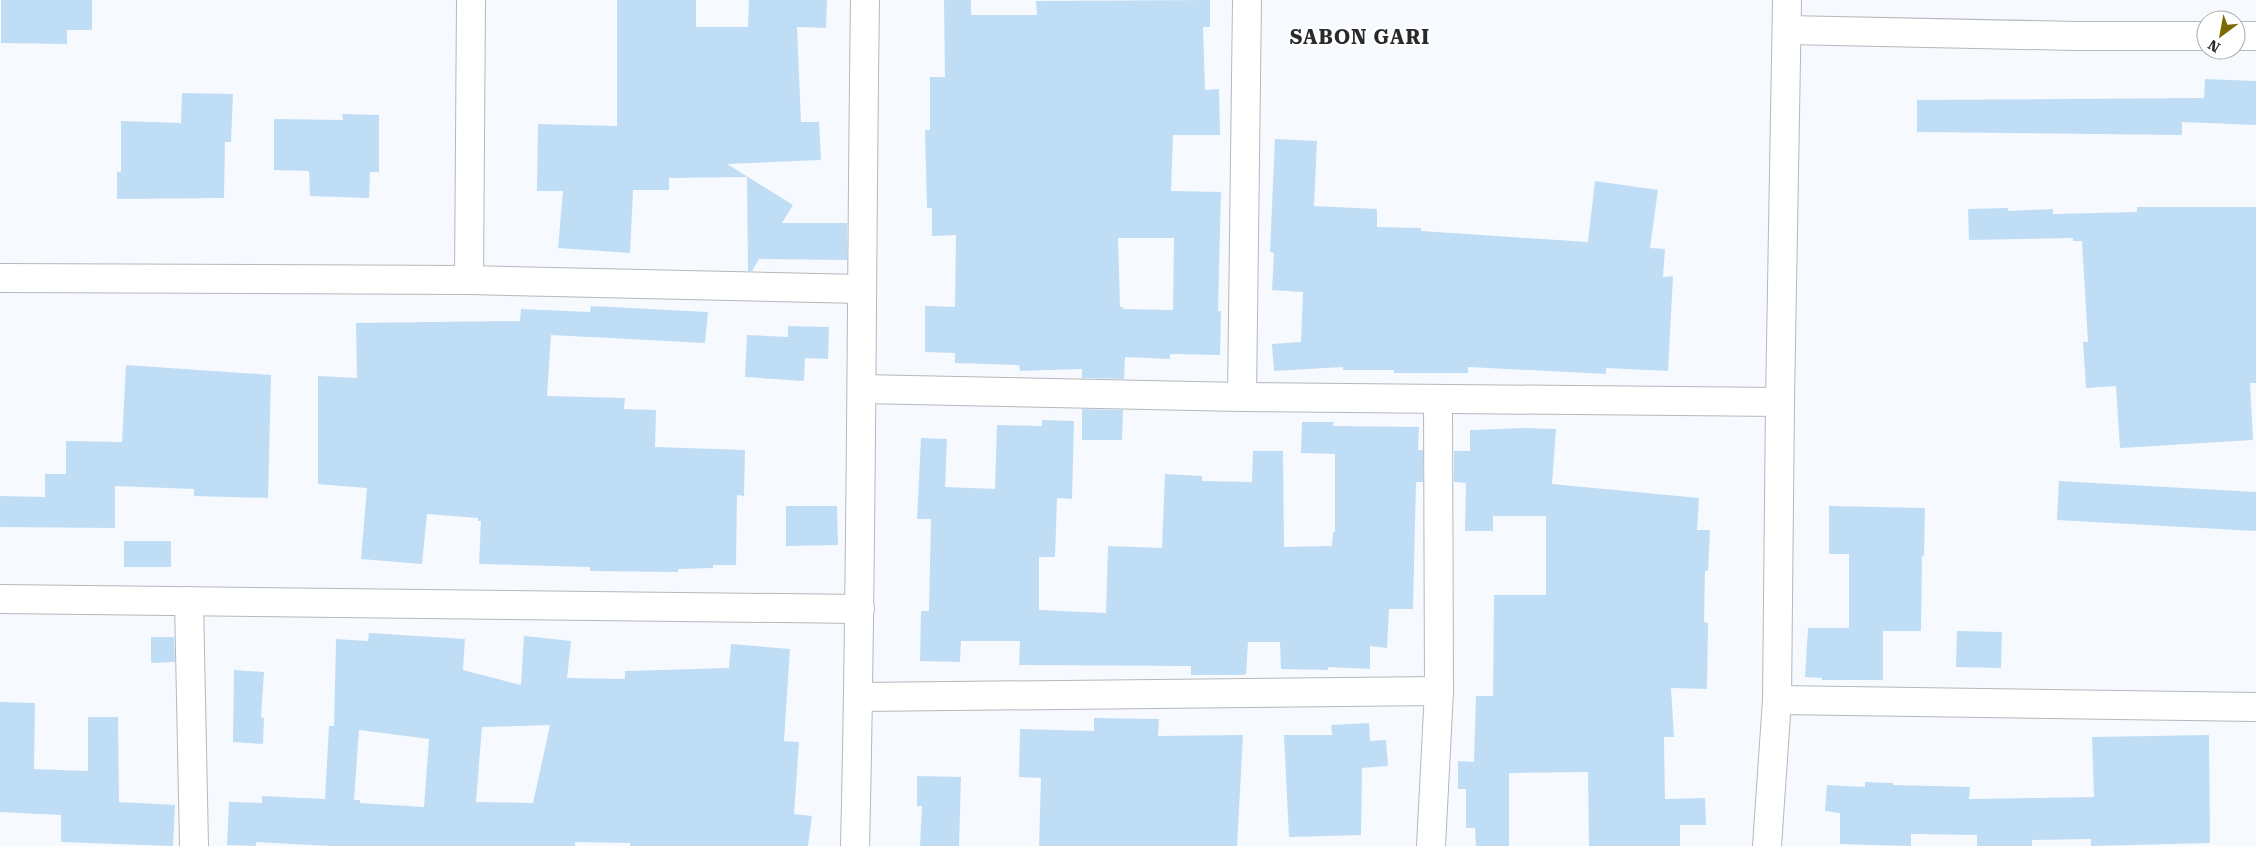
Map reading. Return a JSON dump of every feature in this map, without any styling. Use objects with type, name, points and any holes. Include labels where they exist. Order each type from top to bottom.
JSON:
[{"type":"street","points":[[470,280],[471,0]]},
{"type":"street","points":[[855,846],[859,697],[862,389],[860,289],[865,0]]},
{"type":"street","points":[[1242,397],[1247,0]]},
{"type":"street","points":[[1767,846],[1777,700],[1780,402],[1788,0]]},
{"type":"street","points":[[1787,30],[2076,36],[2196,36]]},
{"type":"street","points":[[0,278],[470,280],[860,289]]},
{"type":"street","points":[[862,389],[1242,397],[1780,402]]},
{"type":"street","points":[[1431,846],[1439,691],[1438,399]]},
{"type":"street","points":[[0,599],[860,609]]},
{"type":"street","points":[[189,601],[194,846]]},
{"type":"street","points":[[859,697],[1439,691]]},
{"type":"street","points":[[1777,700],[2256,707]]},
{"type":"building","points":[[1,0],[92,0],[92,30],[67,30],[67,44],[1,43]]},
{"type":"building","points":[[617,0],[696,0],[696,27],[748,27],[749,0],[827,0],[826,28],[797,27],[801,122],[819,122],[821,160],[727,164],[793,205],[782,223],[847,223],[847,260],[759,259],[752,271],[748,271],[747,177],[669,178],[669,190],[633,190],[630,253],[558,248],[563,191],[537,191],[538,124],[617,126]]},
{"type":"building","points":[[944,0],[971,0],[971,15],[1037,15],[1036,1],[1210,0],[1210,27],[1203,27],[1205,90],[1219,89],[1220,135],[1173,135],[1171,191],[1221,192],[1218,311],[1221,311],[1220,355],[1170,354],[1170,359],[1125,357],[1124,379],[1082,378],[1082,369],[1020,371],[1019,365],[955,363],[955,353],[925,352],[925,306],[955,307],[956,235],[932,236],[932,208],[927,208],[925,130],[930,130],[930,77],[945,77]],"holes":[[[1118,238],[1174,238],[1173,310],[1123,309],[1123,307],[1120,307]]]},
{"type":"building","points":[[2205,79],[2256,81],[2256,125],[2182,122],[2182,135],[1917,132],[1917,100],[2204,98]]},
{"type":"building","points":[[182,93],[233,94],[231,142],[225,142],[224,198],[117,199],[117,172],[121,172],[121,121],[181,123]]},
{"type":"building","points":[[342,114],[379,115],[379,172],[370,172],[369,198],[310,196],[309,171],[274,170],[274,119],[343,120]]},
{"type":"building","points":[[1275,139],[1317,141],[1314,206],[1377,209],[1377,227],[1421,228],[1421,231],[1588,242],[1595,181],[1658,190],[1650,248],[1665,249],[1663,277],[1673,276],[1668,371],[1606,368],[1606,374],[1468,367],[1468,373],[1394,373],[1394,370],[1343,370],[1343,367],[1274,371],[1272,344],[1301,342],[1303,292],[1272,290],[1274,253],[1270,252]]},
{"type":"building","points":[[2137,207],[2256,207],[2256,383],[2250,383],[2253,440],[2120,448],[2116,386],[2086,388],[2083,342],[2088,342],[2082,241],[2073,241],[2073,238],[1969,240],[1968,209],[2008,208],[2008,211],[2053,209],[2053,214],[2137,212]]},
{"type":"building","points":[[591,306],[708,312],[705,343],[551,335],[547,396],[625,398],[624,409],[656,410],[655,447],[745,450],[744,496],[737,495],[736,565],[713,565],[713,568],[678,569],[678,572],[590,571],[590,567],[479,564],[481,521],[478,521],[478,518],[427,514],[422,564],[361,559],[367,488],[318,484],[318,376],[357,378],[356,323],[520,321],[521,309],[590,312]]},
{"type":"building","points":[[788,326],[829,327],[828,359],[805,358],[804,381],[745,377],[747,335],[788,337]]},
{"type":"building","points":[[126,365],[271,375],[268,498],[194,496],[194,489],[115,486],[115,528],[0,527],[0,496],[45,497],[45,474],[66,474],[66,441],[122,442]]},
{"type":"building","points":[[1082,409],[1123,410],[1122,440],[1082,440]]},
{"type":"building","points":[[1042,420],[1074,421],[1072,499],[1057,498],[1055,557],[1039,557],[1039,610],[1106,613],[1108,546],[1162,548],[1165,474],[1202,476],[1202,481],[1252,482],[1253,451],[1283,451],[1284,547],[1332,546],[1333,532],[1335,532],[1335,454],[1301,453],[1302,422],[1334,422],[1333,426],[1419,427],[1418,450],[1423,450],[1423,482],[1416,482],[1413,609],[1389,609],[1387,648],[1370,646],[1370,669],[1328,667],[1328,670],[1281,669],[1280,642],[1248,642],[1246,674],[1242,675],[1191,675],[1191,666],[1019,665],[1020,641],[961,641],[960,662],[920,661],[921,611],[929,611],[931,519],[917,519],[921,438],[947,439],[945,487],[995,489],[997,425],[1042,426]]},
{"type":"building","points":[[1556,429],[1552,484],[1699,498],[1697,530],[1710,530],[1708,571],[1705,571],[1704,622],[1708,623],[1707,689],[1671,688],[1674,737],[1664,737],[1665,799],[1705,798],[1706,825],[1680,825],[1680,846],[1589,846],[1588,772],[1509,773],[1509,846],[1476,846],[1475,828],[1466,828],[1466,789],[1458,789],[1458,761],[1474,762],[1476,696],[1493,696],[1494,595],[1546,595],[1546,516],[1493,516],[1493,531],[1465,531],[1466,483],[1454,482],[1454,451],[1470,451],[1470,430]]},
{"type":"building","points":[[2059,481],[2256,492],[2256,531],[2057,520]]},
{"type":"building","points":[[786,506],[837,506],[838,545],[786,546]]},
{"type":"building","points":[[1829,506],[1925,508],[1921,631],[1883,631],[1883,680],[1822,680],[1822,678],[1805,677],[1808,628],[1849,628],[1849,554],[1829,554]]},
{"type":"building","points":[[124,541],[171,541],[171,567],[124,567]]},
{"type":"building","points":[[1957,631],[2002,632],[2001,668],[1956,667]]},
{"type":"building","points":[[369,633],[465,639],[463,670],[521,685],[524,636],[571,641],[567,678],[625,679],[625,671],[729,668],[731,644],[790,649],[784,741],[799,742],[794,814],[812,816],[808,846],[630,846],[630,843],[575,842],[575,846],[331,846],[256,842],[256,846],[227,845],[229,802],[262,803],[262,796],[325,799],[329,726],[334,726],[336,639],[368,641]],"holes":[[[550,725],[533,803],[476,802],[482,727]],[[359,730],[429,739],[424,807],[360,803],[360,800],[354,800]]]},
{"type":"building","points":[[151,637],[174,637],[175,662],[151,663]]},
{"type":"building","points":[[234,670],[264,672],[261,717],[264,718],[263,744],[233,742]]},
{"type":"building","points":[[0,702],[35,703],[34,769],[88,771],[88,717],[118,717],[119,802],[175,805],[173,846],[61,842],[61,815],[0,812]]},
{"type":"building","points":[[1094,718],[1159,719],[1158,736],[1243,735],[1237,846],[1039,846],[1041,778],[1019,777],[1020,729],[1094,731]]},
{"type":"building","points":[[1369,723],[1370,741],[1386,740],[1388,766],[1362,768],[1361,835],[1289,837],[1284,735],[1332,735],[1331,725]]},
{"type":"building","points":[[2209,735],[2210,843],[2091,846],[2091,839],[2032,840],[2032,846],[1977,846],[1977,835],[1911,834],[1911,846],[1840,844],[1840,813],[1825,811],[1827,785],[1865,787],[1865,782],[1893,783],[1893,785],[1970,787],[1969,799],[2094,797],[2092,737]]},
{"type":"building","points":[[917,776],[961,777],[959,846],[920,846],[922,806],[917,806]]},
{"type":"district","name":"SABON GARI","points":[[1360,37]]}]
